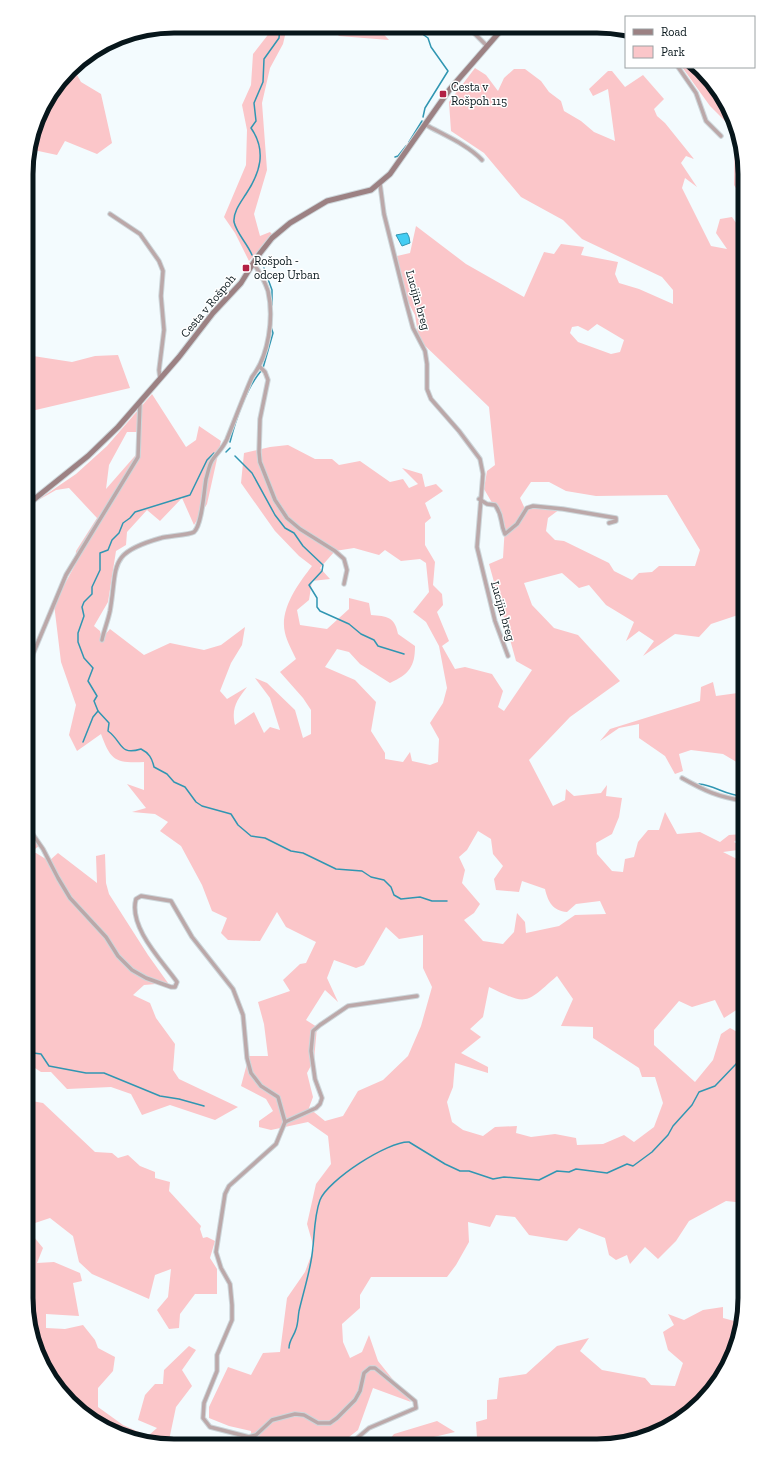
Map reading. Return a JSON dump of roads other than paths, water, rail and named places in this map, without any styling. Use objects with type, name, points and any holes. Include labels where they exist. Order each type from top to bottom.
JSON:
[{"type":"street","points":[[475,33],[487,46]]},
{"type":"street","name":"Cesta v Rošpoh","points":[[33,500],[104,442],[179,357],[213,313],[241,283],[253,263],[272,238],[302,216],[327,201],[371,190],[380,184],[390,174],[450,89],[499,33]]},
{"type":"street","points":[[679,68],[696,93],[706,121],[721,136]]},
{"type":"street","points":[[426,125],[474,152],[482,160]]},
{"type":"street","name":"Lucijin breg","points":[[380,184],[384,214],[413,328],[425,351],[427,364],[427,389],[431,399],[459,431],[480,459],[483,474],[479,499],[476,547],[495,621],[508,656]]},
{"type":"street","points":[[110,214],[140,234],[159,261],[163,271],[161,296],[164,330],[159,370],[160,378]]},
{"type":"street","points":[[102,640],[110,610],[113,576],[118,561],[128,551],[144,542],[194,532],[200,518],[202,495],[212,460],[222,450],[252,377],[260,367],[266,349],[269,301],[267,289],[253,263]]},
{"type":"street","points":[[260,367],[265,372],[268,380],[260,419],[260,462],[276,500],[286,518],[300,529],[335,550],[344,559],[347,570],[344,584]]},
{"type":"street","points":[[33,654],[57,594],[70,568],[138,457],[140,402]]},
{"type":"street","points":[[479,499],[487,504],[495,505],[501,513],[501,526],[505,534],[517,524],[527,508],[533,506],[563,509],[616,518],[616,521],[609,523]]},
{"type":"street","points":[[682,778],[704,791],[721,798],[738,800]]},
{"type":"street","points":[[33,835],[44,849],[58,878],[70,898],[102,933],[118,956],[132,970],[146,978],[171,987],[175,987],[177,982],[149,947],[136,918],[134,907],[136,900],[141,896],[171,901],[174,904],[192,937],[233,989],[243,1015],[247,1058],[252,1073],[261,1086],[278,1097],[285,1122],[276,1144],[229,1186],[225,1194],[216,1252],[221,1268],[230,1284],[232,1320],[217,1355],[217,1371],[204,1403],[203,1418],[210,1427],[249,1437],[256,1435],[272,1420],[296,1414],[304,1415],[318,1423],[330,1423],[337,1418],[354,1400],[360,1391],[364,1373],[370,1368],[375,1368],[415,1401],[416,1408],[369,1428],[356,1439]]},
{"type":"street","points":[[285,1122],[316,1108],[320,1104],[322,1098],[315,1079],[312,1051],[313,1031],[348,1006],[417,996]]},
{"type":"water","points":[[407,233],[410,243],[402,246],[396,235]]},
{"type":"waterway","points":[[252,255],[248,246],[237,231],[234,218],[238,207],[255,178],[260,162],[259,145],[251,128],[256,121],[254,103],[263,82],[264,59],[279,38],[279,33]]},
{"type":"waterway","points":[[421,33],[428,38],[431,47],[448,71],[425,108],[423,117]]},
{"type":"waterway","points":[[409,142],[422,121]]},
{"type":"waterway","points":[[395,157],[398,156],[406,146]]},
{"type":"waterway","points":[[264,268],[272,290],[272,305]]},
{"type":"waterway","points":[[263,368],[273,333],[271,327]]},
{"type":"waterway","points":[[230,442],[238,414],[250,387],[261,371]]},
{"type":"waterway","points":[[226,452],[230,448]]},
{"type":"waterway","points":[[214,453],[207,460],[190,495],[135,512],[123,523],[119,533],[112,540],[108,550],[100,553],[100,570],[92,587],[92,594],[84,602],[82,607],[84,616],[78,633],[78,642],[84,658],[93,668],[88,681],[97,696],[94,701],[98,711],[109,723],[108,731],[125,749],[129,751],[141,749],[146,752],[151,758],[154,767],[167,774],[174,782],[185,787],[196,802],[202,806],[231,814],[238,825],[251,836],[265,838],[291,851],[303,853],[336,869],[362,871],[371,877],[384,880],[391,887],[394,895],[401,899],[420,897],[432,901],[447,901]]},
{"type":"waterway","points":[[235,456],[252,473],[275,515],[285,528],[294,533],[303,546],[323,565],[322,571],[309,585],[317,598],[317,607],[320,611],[349,624],[361,634],[374,640],[378,646],[404,654]]},
{"type":"waterway","points":[[83,742],[93,717],[98,711]]},
{"type":"waterway","points":[[699,784],[711,786],[738,796]]},
{"type":"waterway","points":[[33,1053],[41,1054],[49,1066],[86,1073],[104,1073],[160,1096],[179,1099],[204,1106]]},
{"type":"waterway","points":[[289,1348],[297,1327],[299,1311],[310,1267],[316,1215],[320,1200],[334,1182],[360,1163],[387,1148],[399,1143],[409,1142],[445,1164],[460,1171],[469,1171],[493,1179],[504,1177],[539,1180],[557,1171],[569,1172],[576,1169],[607,1173],[627,1164],[633,1166],[652,1152],[692,1105],[699,1092],[715,1086],[738,1062]]},
{"type":"place","name":"Cesta v Rošpoh 115","points":[[443,94]]},
{"type":"place","name":"Rošpoh - odcep Urban","points":[[246,268]]}]
